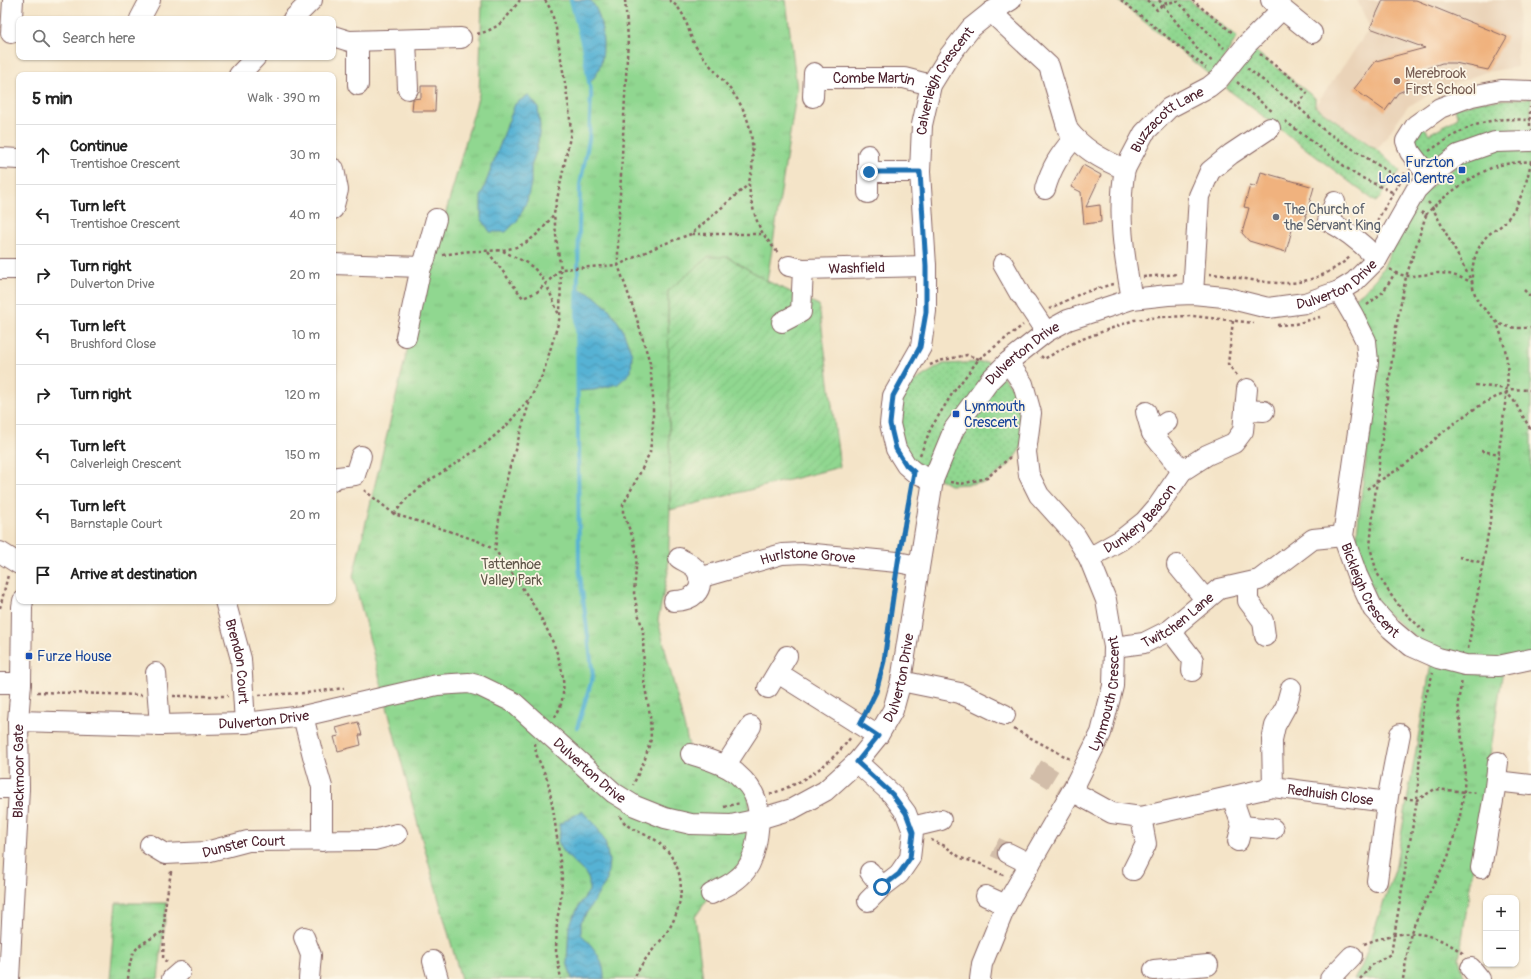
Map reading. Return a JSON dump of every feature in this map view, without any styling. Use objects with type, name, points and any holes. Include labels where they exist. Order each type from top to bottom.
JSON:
[{"type":"street","points":[[10,33],[13,0]]},
{"type":"street","points":[[142,16],[150,0]]},
{"type":"street","points":[[991,12],[1011,0]]},
{"type":"street","name":"Buzzacott Lane","points":[[1125,169],[1144,133],[1169,108],[1209,87],[1231,63],[1276,4],[1312,33]]},
{"type":"street","name":"Calverleigh Crescent","points":[[933,480],[914,472],[906,465],[896,449],[890,424],[893,396],[920,347],[926,312],[926,266],[920,172],[922,125],[931,85],[949,56],[971,28],[991,12],[1049,66],[1068,130],[1074,138],[1106,160],[1125,169]]},
{"type":"street","points":[[336,37],[349,41],[461,38]]},
{"type":"street","points":[[406,40],[408,89]]},
{"type":"street","points":[[358,41],[358,85]]},
{"type":"street","points":[[242,72],[253,60]]},
{"type":"street","name":"Combe Martin","points":[[814,83],[904,78],[931,85]]},
{"type":"street","points":[[1409,188],[1416,161],[1410,152],[1406,141],[1416,125],[1440,108],[1472,96],[1501,90],[1531,91]]},
{"type":"street","points":[[1193,294],[1193,273],[1199,196],[1210,171],[1277,121]]},
{"type":"street","points":[[1044,188],[1046,166],[1058,157],[1074,138]]},
{"type":"street","name":"Dulverton Drive","points":[[18,721],[160,725],[245,723],[303,716],[437,685],[468,683],[480,686],[513,702],[614,793],[636,806],[665,818],[690,824],[731,824],[759,819],[792,809],[825,790],[857,762],[878,736],[893,710],[901,681],[918,566],[933,480],[954,429],[990,380],[1008,362],[1038,338],[1068,320],[1132,299],[1193,294],[1224,297],[1268,308],[1305,303],[1339,291],[1354,282],[1370,252],[1409,188],[1458,155],[1495,142],[1530,140]]},
{"type":"street","points":[[0,158],[16,158]]},
{"type":"street","points":[[868,193],[868,164],[920,172]]},
{"type":"street","points":[[1125,169],[1121,188],[1122,244],[1132,299]]},
{"type":"street","points":[[336,180],[338,190],[336,198]]},
{"type":"street","points":[[1335,202],[1328,220],[1348,232],[1370,252]]},
{"type":"street","points":[[406,337],[423,263],[436,219]]},
{"type":"street","points":[[336,264],[423,263]]},
{"type":"street","points":[[1003,264],[1027,304],[1038,338]]},
{"type":"street","name":"Washfield","points":[[796,268],[926,266]]},
{"type":"street","points":[[782,322],[801,312],[796,268]]},
{"type":"street","points":[[0,269],[16,269]]},
{"type":"street","name":"Bickleigh Crescent","points":[[1339,291],[1366,341],[1368,362],[1343,536],[1357,575],[1373,609],[1391,629],[1411,646],[1438,658],[1465,665],[1498,666],[1531,659]]},
{"type":"street","name":"Lynmouth Crescent","points":[[980,979],[982,964],[1006,905],[1072,791],[1101,734],[1113,686],[1114,647],[1106,600],[1088,558],[1075,535],[1039,495],[1029,475],[1026,452],[1031,413],[1023,384],[1008,362]]},
{"type":"street","name":"Dunkery Beacon","points":[[1088,558],[1121,540],[1145,521],[1158,506],[1182,471],[1207,455],[1234,443],[1255,410],[1247,389]]},
{"type":"street","name":"Dunkery Beacon","points":[[1146,412],[1159,428],[1182,471]]},
{"type":"street","points":[[336,478],[360,474]]},
{"type":"street","name":"Twitchen Lane","points":[[1114,647],[1144,643],[1170,630],[1220,589],[1259,580],[1313,540],[1343,536]]},
{"type":"street","name":"Hurlstone Grove","points":[[699,578],[782,554],[804,553],[898,562],[918,566]]},
{"type":"street","points":[[674,601],[684,601],[695,595],[699,587],[699,578],[696,570],[679,558]]},
{"type":"street","points":[[1177,565],[1206,600]]},
{"type":"street","points":[[1248,583],[1248,601],[1263,621],[1265,636]]},
{"type":"street","name":"Blackmoor Gate","points":[[9,979],[9,788],[18,721],[21,683],[22,604]]},
{"type":"street","name":"Brendon Court","points":[[226,604],[241,659],[245,723]]},
{"type":"street","points":[[1170,630],[1193,660],[1192,672]]},
{"type":"street","points":[[787,656],[773,681],[860,724],[878,736]]},
{"type":"street","points":[[155,672],[160,725]]},
{"type":"street","points":[[901,681],[960,693],[996,704]]},
{"type":"street","points":[[0,683],[21,683]]},
{"type":"street","name":"Redhuish Close","points":[[1273,787],[1272,740],[1268,723],[1286,706],[1290,688]]},
{"type":"street","points":[[303,716],[322,787],[322,841]]},
{"type":"street","points":[[725,766],[751,726]]},
{"type":"street","name":"Redhuish Close","points":[[1377,881],[1388,799],[1400,734]]},
{"type":"street","points":[[691,754],[725,766],[737,774],[747,785],[756,799],[759,819],[755,848],[746,870],[733,883],[710,894]]},
{"type":"street","points":[[857,762],[892,794],[906,813],[912,830],[910,858],[899,874],[882,887],[868,901]]},
{"type":"street","points":[[1481,868],[1496,780],[1531,785]]},
{"type":"street","name":"Redhuish Close","points":[[1072,791],[1112,813],[1142,817],[1273,787],[1388,799]]},
{"type":"street","points":[[1232,797],[1240,834],[1273,829]]},
{"type":"street","points":[[1133,870],[1146,844],[1142,817]]},
{"type":"street","points":[[912,830],[941,820]]},
{"type":"street","name":"Dunster Court","points":[[160,856],[206,852],[248,841],[374,840],[397,834]]},
{"type":"street","points":[[1008,853],[1030,864]]},
{"type":"street","points":[[870,872],[882,887]]},
{"type":"street","points":[[986,896],[1006,905]]},
{"type":"street","points":[[304,937],[311,955],[309,979]]},
{"type":"street","points":[[1330,979],[1352,956]]},
{"type":"street","points":[[1154,970],[1187,973],[1208,965]]},
{"type":"path","points":[[461,38],[488,32],[500,25],[520,0]]},
{"type":"path","points":[[495,550],[501,504],[506,484],[531,397],[543,374],[560,317],[560,269],[554,214],[571,132],[556,28],[551,10],[544,0]]},
{"type":"path","points":[[625,0],[628,38],[618,234],[618,265],[650,363],[653,396],[653,425],[650,452],[622,505],[623,513],[633,538],[637,556],[634,593],[643,631],[644,681],[650,715],[651,739],[646,760],[624,799],[619,815],[623,823],[659,842],[672,857],[678,874],[680,888],[679,909],[663,938],[639,967],[634,979]]},
{"type":"path","points":[[669,0],[676,4],[684,16],[696,46],[733,93],[746,119],[753,142],[752,172],[749,184],[754,211],[763,234],[796,268]]},
{"type":"path","name":"Buzzacott Lane","points":[[1122,0],[1231,63],[1294,80],[1307,92],[1297,106]]},
{"type":"path","points":[[1147,0],[1157,10],[1163,4],[1177,1],[1217,41],[1231,63],[1277,121],[1356,175],[1409,188],[1426,215]]},
{"type":"path","points":[[1159,0],[1200,51],[1231,63],[1297,106],[1325,131],[1409,188],[1432,207],[1472,282],[1479,303],[1497,323],[1508,327],[1531,327]]},
{"type":"path","name":"Buzzacott Lane","points":[[1192,0],[1231,63]]},
{"type":"path","points":[[1472,282],[1472,269],[1476,255],[1486,237],[1504,223],[1517,204],[1526,185],[1531,161],[1531,101]]},
{"type":"path","points":[[722,808],[786,789],[815,772],[840,752],[860,724],[876,692],[884,661],[898,562],[914,472],[931,428],[952,394],[979,359],[1027,304],[1082,293],[1128,279],[1193,273],[1220,274],[1286,283],[1314,278],[1331,270],[1348,258],[1370,252],[1409,188],[1416,161],[1447,138],[1472,126],[1497,120],[1530,120]]},
{"type":"path","points":[[1428,635],[1403,611],[1377,573],[1370,547],[1396,327],[1406,277],[1426,215],[1432,207],[1479,174],[1499,166],[1531,161]]},
{"type":"path","points":[[691,234],[749,184]]},
{"type":"path","points":[[423,263],[463,252],[488,252],[503,250],[530,240],[544,228],[554,214]]},
{"type":"path","points":[[488,252],[523,298],[537,292],[560,269],[618,265],[661,245],[691,234],[763,234]]},
{"type":"path","points":[[503,250],[531,266],[537,272],[545,283],[560,317]]},
{"type":"path","points":[[1370,252],[1395,273],[1406,277],[1439,273],[1455,275],[1472,282]]},
{"type":"path","points":[[1353,315],[1383,292],[1395,273]]},
{"type":"path","points":[[1524,290],[1531,297]]},
{"type":"path","points":[[1271,325],[1295,324],[1312,320],[1324,315]]},
{"type":"path","points":[[1038,338],[1044,359],[1077,341],[1134,320],[1160,317],[1193,316],[1258,324]]},
{"type":"path","points":[[1233,321],[1228,364],[1247,389]]},
{"type":"path","points":[[927,367],[939,361],[967,355],[979,359]]},
{"type":"path","points":[[1475,384],[1507,389],[1531,390]]},
{"type":"path","points":[[1348,501],[1377,481],[1390,475],[1442,433],[1467,415],[1501,394],[1507,393],[1514,401],[1531,430]]},
{"type":"path","points":[[394,514],[408,497],[427,482],[484,445],[507,425],[531,397]]},
{"type":"path","points":[[1481,451],[1500,454]]},
{"type":"path","points":[[933,480],[961,484],[987,478],[1011,456]]},
{"type":"path","points":[[360,474],[394,514],[478,541],[495,550],[523,589],[555,646],[563,676],[564,693],[560,710],[550,726],[535,741],[535,748],[548,781],[562,876],[561,899],[556,920],[556,951],[560,979]]},
{"type":"path","points":[[1459,557],[1484,563]]},
{"type":"path","points":[[0,608],[11,559]]},
{"type":"path","points":[[1360,979],[1372,965],[1391,954],[1417,800],[1424,704],[1438,658]]},
{"type":"path","points":[[996,704],[1013,728],[1074,761]]},
{"type":"path","points":[[1388,799],[1417,800],[1435,789],[1496,780]]},
{"type":"path","points":[[912,830],[944,846],[961,858],[981,864],[1005,877]]},
{"type":"path","points":[[160,856],[171,872],[164,907],[165,930],[163,959],[176,976]]},
{"type":"path","points":[[128,979],[130,961],[136,948],[165,930]]},
{"type":"path","points":[[1352,956],[1363,944],[1385,936],[1411,932],[1437,938],[1455,948],[1471,959],[1476,973]]},
{"type":"shaded area","name":"Merebrook First School","points":[[1357,0],[1519,0],[1517,67],[1486,72],[1437,90],[1407,107],[1377,150],[1315,106],[1370,28]]},
{"type":"green space","name":"Tattenhoe Valley Park","points":[[482,0],[786,0],[797,89],[767,281],[728,257],[668,291],[670,510],[668,572],[658,620],[691,754],[747,785],[755,848],[711,894],[695,917],[703,979],[461,979],[415,814],[353,576],[407,351],[479,94]]},
{"type":"green space","points":[[1118,0],[1189,0],[1237,37],[1212,77]]},
{"type":"green space","points":[[1255,51],[1315,98],[1315,106],[1377,150],[1400,171],[1376,202],[1226,88]]},
{"type":"green space","points":[[1531,98],[1531,134],[1429,166],[1415,151],[1416,132],[1423,125],[1429,134],[1458,118],[1455,108],[1482,101]]},
{"type":"green space","points":[[1531,146],[1531,655],[1504,663],[1459,959],[1465,979],[1354,979],[1361,968],[1395,870],[1433,652],[1378,606],[1356,544],[1378,373],[1373,349],[1350,301],[1363,292],[1377,277],[1384,266],[1414,201],[1461,162],[1496,148]]},
{"type":"green space","points":[[708,257],[728,257],[767,281],[819,305],[840,467],[670,510],[668,291]]},
{"type":"green space","points":[[988,362],[1020,395],[1026,420],[1021,448],[1009,465],[985,483],[950,485],[911,463],[898,429],[898,411],[904,394],[913,382],[943,364]]},
{"type":"green space","points":[[116,903],[167,903],[158,979],[109,979]]},
{"type":"water","points":[[571,0],[590,0],[598,13],[600,22],[603,41],[602,59],[598,71],[589,84],[583,46]]},
{"type":"water","points":[[528,95],[538,107],[540,127],[537,149],[531,166],[531,183],[527,201],[517,221],[506,232],[490,232],[481,218],[481,196],[515,104]]},
{"type":"water","points":[[578,288],[594,296],[609,309],[622,328],[632,354],[631,372],[618,384],[594,390],[578,391]]},
{"type":"water","points":[[582,811],[595,824],[605,841],[609,861],[607,880],[581,922],[581,934],[597,954],[603,966],[604,979],[572,979],[567,962],[569,926],[580,904],[589,891],[589,880],[585,873],[564,853],[558,841],[560,831],[559,824]]},
{"type":"building","name":"Merebrook First School","points":[[1383,0],[1416,0],[1507,37],[1488,70],[1455,63],[1442,63],[1405,76],[1412,87],[1398,93],[1385,111],[1354,89],[1376,61],[1425,48],[1370,28]]},
{"type":"building","points":[[421,86],[436,86],[435,111],[412,111],[413,99],[421,98]]},
{"type":"building","points":[[1083,165],[1101,175],[1086,207],[1100,205],[1101,222],[1084,224],[1081,192],[1071,187]]},
{"type":"building","name":"The Church of the Servant King","points":[[1261,172],[1314,187],[1302,229],[1293,226],[1286,252],[1249,241],[1242,233],[1249,208],[1244,207],[1250,185],[1257,187]]},
{"type":"building","points":[[358,722],[362,735],[359,735],[361,745],[338,751],[334,737],[339,736],[336,728]]},
{"type":"waterway","points":[[571,0],[583,46],[591,94],[589,139],[580,185],[577,315],[579,567],[593,676],[577,728]]},
{"type":"tunnel","points":[[1036,769],[1072,791]]},
{"type":"tunnel","points":[[995,847],[1008,853]]},
{"type":"place","name":"Merebrook First School","points":[[1397,81]]},
{"type":"place","name":"Furzton Local Centre","points":[[1462,170]]},
{"type":"place","name":"The Church of the Servant King","points":[[1276,217]]},
{"type":"place","name":"Lynmouth Crescent","points":[[956,414]]},
{"type":"place","name":"Furze House","points":[[29,656]]},
{"type":"route","points":[[869,172],[920,172],[926,266],[926,312],[920,347],[893,396],[890,424],[896,449],[906,465],[914,472],[898,562],[884,661],[876,692],[860,724],[878,736],[857,762],[892,794],[906,813],[913,832],[910,858],[899,874],[882,887]]}]
